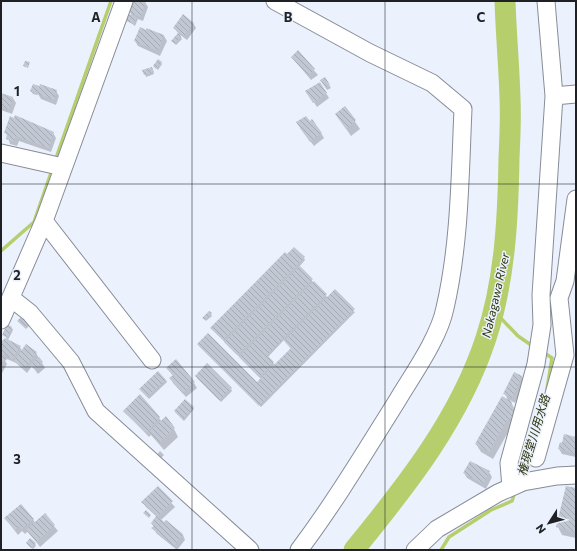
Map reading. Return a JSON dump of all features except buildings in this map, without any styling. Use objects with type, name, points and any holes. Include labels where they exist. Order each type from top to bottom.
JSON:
[{"type":"street","points":[[1,320],[44,221],[62,167],[124,1]]},
{"type":"street","points":[[275,1],[370,53],[432,83],[463,109],[457,233],[445,309],[430,345],[412,376],[332,506],[299,550]]},
{"type":"street","points":[[511,487],[508,463],[536,364],[542,325],[541,295],[554,96],[546,1]]},
{"type":"street","points":[[554,96],[576,94]]},
{"type":"street","points":[[1,153],[62,167]]},
{"type":"street","points":[[536,458],[565,355],[559,298],[565,281],[576,199]]},
{"type":"street","points":[[44,221],[152,360]]},
{"type":"street","points":[[11,298],[30,313],[71,362],[96,411],[250,550]]},
{"type":"street","points":[[415,550],[437,530],[498,493],[523,482],[557,476],[576,475]]},
{"type":"waterway","points":[[55,161],[111,1]]},
{"type":"waterway","name":"Nakagawa River","points":[[354,550],[393,501],[430,450],[447,423],[462,396],[486,338],[501,272],[508,204],[510,86],[505,1]]},
{"type":"waterway","points":[[1,251],[34,222],[52,170]]},
{"type":"waterway","name":"権現堂川用水路","points":[[493,310],[518,336],[534,347]]},
{"type":"waterway","name":"権現堂川用水路","points":[[543,352],[552,358],[547,389]]},
{"type":"waterway","name":"権現堂川用水路","points":[[520,477],[532,441]]},
{"type":"waterway","name":"権現堂川用水路","points":[[441,550],[449,537],[491,510],[512,501],[515,492]]}]
